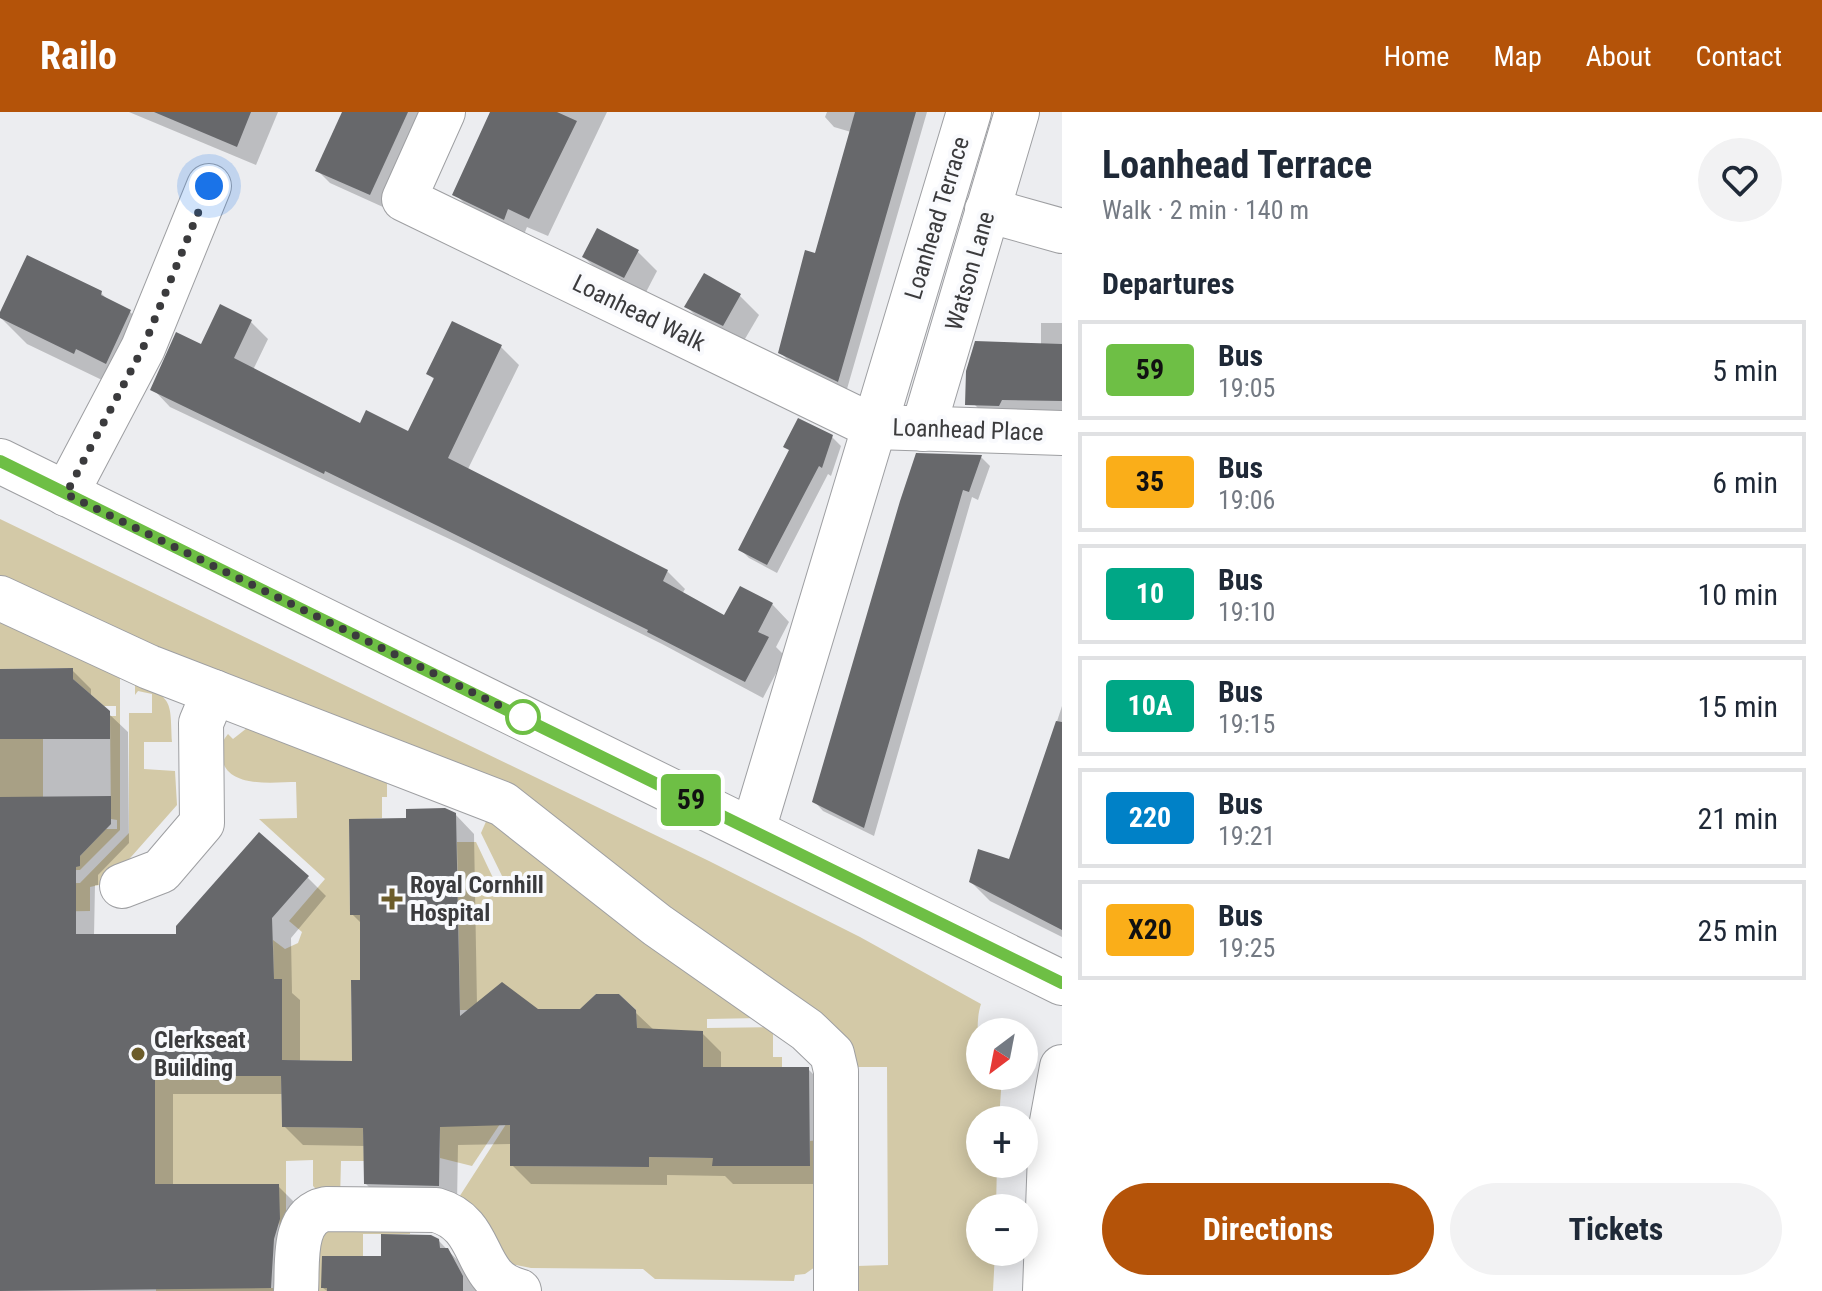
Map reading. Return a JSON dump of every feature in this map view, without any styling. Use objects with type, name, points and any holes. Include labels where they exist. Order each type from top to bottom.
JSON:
[{"type":"street","name":"Loanhead Walk","points":[[443,112],[404,199],[874,427]]},
{"type":"street","name":"Loanhead Terrace","points":[[753,830],[969,112]]},
{"type":"street","name":"Watson Lane","points":[[923,429],[1017,112]]},
{"type":"street","points":[[66,494],[143,348],[209,186]]},
{"type":"street","points":[[987,210],[1062,231]]},
{"type":"street","name":"Loanhead Place","points":[[874,427],[1062,433]]},
{"type":"street","points":[[0,461],[1062,983]]},
{"type":"street","points":[[0,598],[149,667],[503,804],[657,925],[824,1044],[832,1054],[836,1071],[836,1291]]},
{"type":"street","points":[[122,886],[161,871],[202,823],[201,723],[214,692]]},
{"type":"street","points":[[1045,1291],[1051,1127],[1062,1067]]},
{"type":"street","points":[[296,1291],[302,1229],[313,1213],[326,1209],[436,1210],[453,1215],[469,1231],[491,1276],[505,1287],[519,1291]]},
{"type":"shaded area","points":[[0,519],[709,861],[860,937],[981,1004],[979,1018],[966,1018],[966,1090],[1001,1090],[1000,1106],[966,1106],[966,1178],[997,1178],[996,1194],[966,1194],[966,1266],[994,1266],[993,1291],[857,1291],[857,1266],[888,1265],[887,1067],[855,1067],[519,801],[0,586]]},
{"type":"shaded area","points":[[0,619],[120,673],[120,830],[80,870],[3,871],[79,866],[80,856],[106,829],[117,829],[117,820],[111,819],[110,716],[116,716],[116,706],[104,706],[73,679],[72,668],[0,669]]},
{"type":"shaded area","points":[[135,680],[157,692],[170,709],[172,742],[144,742],[144,769],[175,771],[177,805],[108,883],[90,887],[90,911],[31,912],[12,884],[80,883],[129,833],[129,713],[152,713],[152,694],[138,691],[135,695]]},
{"type":"shaded area","points":[[247,728],[387,778],[387,797],[382,797],[382,818],[349,820],[350,915],[360,915],[360,980],[351,980],[352,1061],[275,1060],[273,940],[285,949],[298,943],[302,932],[289,921],[325,879],[259,819],[297,818],[296,782],[253,782],[233,775],[226,768],[222,758],[224,740],[228,734],[233,739]]},
{"type":"shaded area","points":[[0,739],[43,739],[43,797],[0,797]]},
{"type":"shaded area","points":[[488,817],[760,1018],[707,1019],[707,1028],[773,1027],[773,1057],[782,1057],[782,1067],[615,1067],[637,1034],[636,1010],[619,994],[596,994],[581,1009],[460,1010],[457,842],[476,842],[494,880],[494,890],[503,894],[504,880],[481,833]]},
{"type":"shaded area","points":[[155,1076],[281,1076],[282,1127],[363,1128],[364,1161],[341,1161],[340,1201],[320,1193],[313,1186],[313,1160],[286,1161],[286,1291],[156,1291],[156,1288],[280,1288],[279,1184],[155,1184]]},
{"type":"shaded area","points":[[510,1109],[472,1166],[440,1158],[440,1127]]},
{"type":"shaded area","points":[[510,1118],[511,1166],[649,1167],[649,1157],[713,1158],[713,1166],[810,1166],[810,1141],[819,1140],[815,1267],[805,1274],[795,1275],[794,1281],[655,1279],[643,1269],[531,1268],[511,1264],[454,1205]]},
{"type":"shaded area","points":[[410,1227],[410,1234],[363,1234],[363,1256],[327,1256],[327,1291],[308,1291],[320,1231]]},
{"type":"building","points":[[154,112],[251,112],[237,147]]},
{"type":"building","points":[[342,112],[408,112],[370,195],[315,171]]},
{"type":"building","points":[[490,112],[557,112],[577,121],[529,219],[508,209],[504,220],[452,195]]},
{"type":"building","points":[[855,112],[916,112],[838,382],[778,353],[805,250],[815,253]]},
{"type":"building","points":[[597,228],[639,250],[624,278],[582,257]]},
{"type":"building","points":[[27,255],[102,291],[101,295],[131,310],[106,364],[76,349],[74,354],[0,318]]},
{"type":"building","points":[[704,273],[741,294],[723,326],[684,307]]},
{"type":"building","points":[[220,304],[252,320],[234,358],[360,423],[366,410],[408,431],[434,378],[426,374],[452,321],[502,345],[448,458],[668,570],[663,581],[724,615],[740,586],[773,603],[758,632],[769,637],[745,682],[648,630],[440,527],[150,390],[176,332],[201,344]]},
{"type":"building","points":[[975,341],[1062,344],[1062,401],[1002,400],[999,406],[965,405],[966,371]]},
{"type":"building","points":[[798,418],[833,435],[822,468],[819,466],[767,565],[738,550],[789,450],[783,447]]},
{"type":"building","points":[[916,453],[982,455],[969,492],[963,490],[864,828],[812,802]]},
{"type":"building","points":[[73,668],[73,679],[110,711],[110,739],[0,739],[0,669]]},
{"type":"building","points":[[1056,721],[1062,722],[1062,930],[969,882],[978,849],[1009,859]]},
{"type":"building","name":"Clerkseat Building","points":[[111,796],[111,824],[80,856],[80,866],[76,867],[76,934],[176,934],[176,926],[259,832],[309,876],[272,918],[274,979],[282,979],[282,1060],[352,1061],[351,980],[360,980],[360,915],[350,915],[349,819],[406,818],[406,809],[445,808],[456,813],[460,1016],[502,982],[538,1009],[580,1009],[596,994],[619,994],[636,1010],[637,1028],[703,1031],[703,1067],[809,1067],[810,1166],[712,1166],[713,1158],[649,1157],[649,1167],[510,1166],[510,1125],[440,1127],[439,1186],[364,1184],[363,1128],[282,1127],[281,1076],[155,1076],[155,1184],[279,1184],[280,1219],[274,1239],[271,1288],[0,1291],[0,797]]},
{"type":"building","points":[[381,1234],[431,1235],[439,1239],[440,1248],[448,1248],[463,1276],[463,1291],[327,1291],[327,1288],[321,1288],[322,1256],[381,1256]]},
{"type":"bus line","name":"59","points":[[0,461],[1062,983]]},
{"type":"place","name":"Royal Cornhill Hospital","points":[[392,899]]},
{"type":"place","name":"Clerkseat Building","points":[[138,1054]]},
{"type":"route","points":[[209,186],[143,348],[66,494],[523,717]]}]
